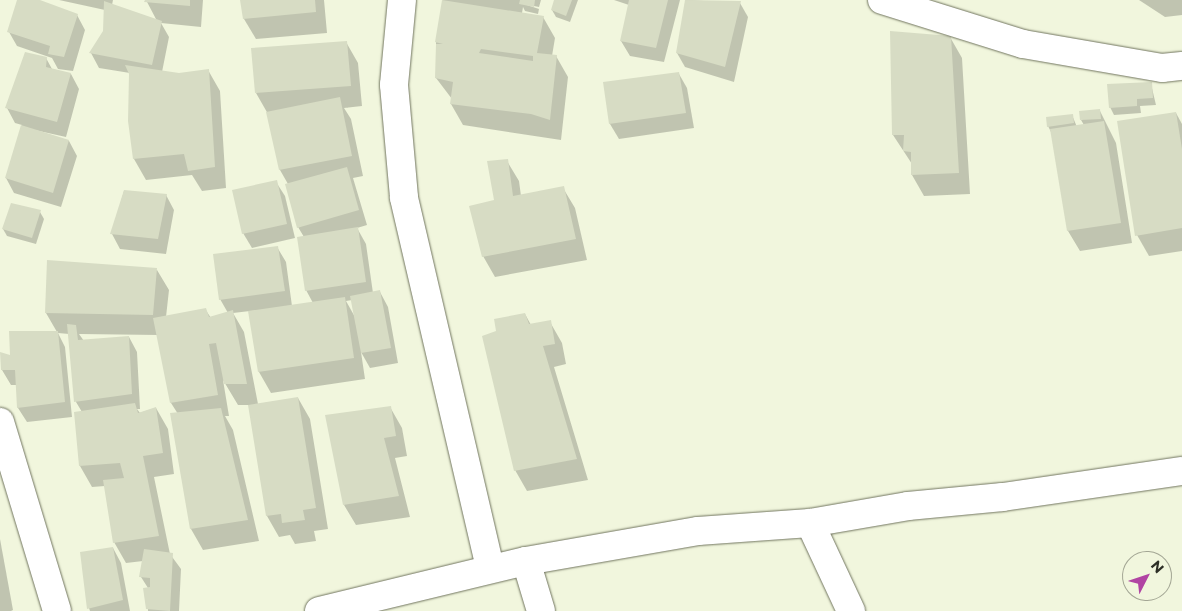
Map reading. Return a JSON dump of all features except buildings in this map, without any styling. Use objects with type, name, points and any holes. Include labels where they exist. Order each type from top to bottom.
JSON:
[{"type":"street","points":[[402,0],[394,85],[404,198],[490,568]]},
{"type":"street","points":[[882,0],[1023,44],[1162,68],[1182,66]]},
{"type":"street","points":[[0,422],[57,611]]},
{"type":"street","points":[[319,611],[490,568],[698,531],[810,524],[908,506],[1003,497],[1182,471]]},
{"type":"street","points":[[810,524],[851,611]]},
{"type":"street","points":[[526,561],[541,611]]}]
